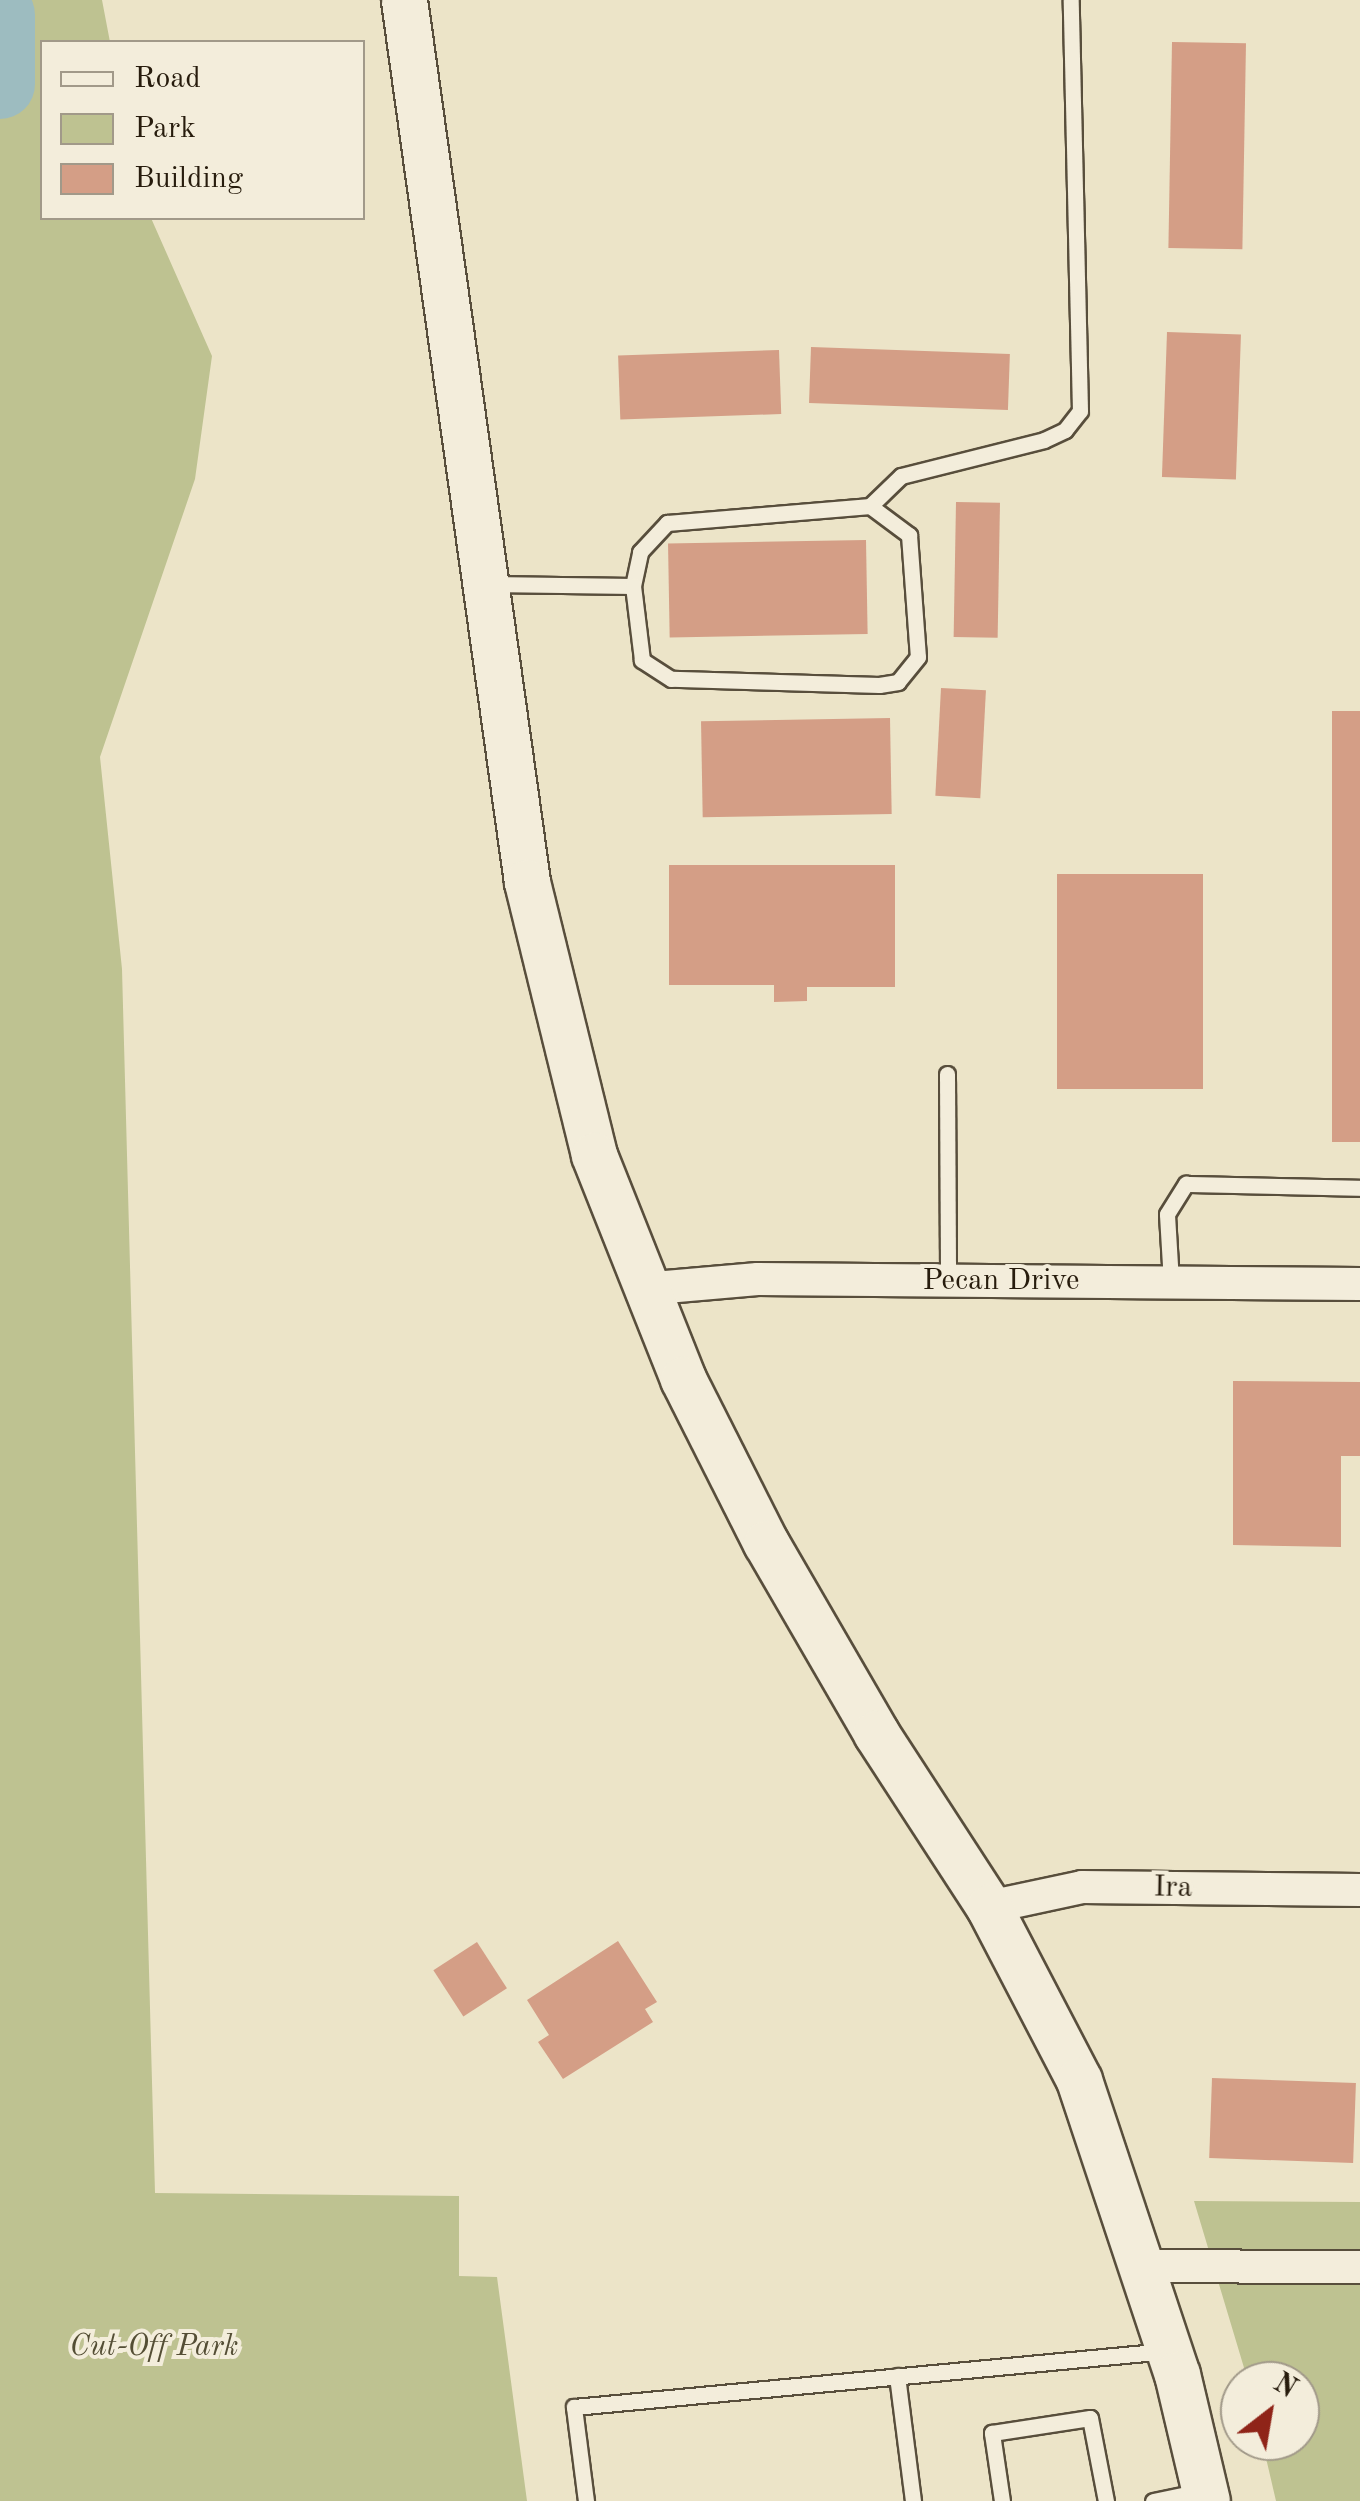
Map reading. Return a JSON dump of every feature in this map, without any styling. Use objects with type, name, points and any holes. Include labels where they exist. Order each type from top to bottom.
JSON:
[{"type":"main road","points":[[404,0],[526,882],[572,1084],[643,1289],[766,1543],[876,1733],[989,1906],[1079,2080],[1170,2350],[1206,2496]]},
{"type":"street","name":"Pecan Drive","points":[[643,1289],[758,1279],[1360,1284]]},
{"type":"street","name":"Ira","points":[[989,1906],[1082,1887],[1360,1890]]},
{"type":"street","points":[[1142,2266],[1360,2267]]},
{"type":"lane","points":[[870,506],[909,534],[920,635],[914,668],[898,682],[752,686],[671,680],[642,660],[633,586],[640,552],[667,524],[870,506],[901,476],[1044,440],[1065,430],[1080,412],[1070,0]]},
{"type":"lane","points":[[486,584],[633,586]]},
{"type":"lane","points":[[947,1074],[948,1280]]},
{"type":"lane","points":[[1171,1282],[1167,1214],[1186,1184],[1360,1188]]},
{"type":"lane","points":[[586,2501],[574,2407],[1170,2350]]},
{"type":"lane","points":[[897,2376],[914,2501]]},
{"type":"lane","points":[[1002,2501],[992,2433],[1090,2418],[1106,2501]]},
{"type":"lane","points":[[1153,2501],[1206,2496]]},
{"type":"green space","name":"Cut-Off Park","points":[[0,0],[102,0],[110,40],[40,40],[40,220],[152,220],[212,356],[195,479],[100,757],[122,969],[155,2193],[459,2196],[459,2276],[497,2277],[527,2501],[0,2501]]},
{"type":"green space","points":[[1194,2201],[1360,2202],[1360,2501],[1276,2501],[1267,2461],[1320,2461],[1320,2361],[1242,2361]]},
{"type":"building","points":[[1172,42],[1246,43],[1242,249],[1168,248]]},
{"type":"building","points":[[1167,332],[1241,335],[1236,479],[1162,477]]},
{"type":"building","points":[[811,347],[1010,354],[1008,410],[809,403]]},
{"type":"building","points":[[779,350],[781,414],[620,420],[618,356]]},
{"type":"building","points":[[956,502],[1000,503],[998,638],[954,637]]},
{"type":"building","points":[[866,540],[868,634],[670,637],[668,543]]},
{"type":"building","points":[[941,688],[986,690],[980,798],[935,796]]},
{"type":"building","points":[[1332,711],[1360,711],[1360,1142],[1332,1142]]},
{"type":"building","points":[[890,718],[892,814],[703,817],[701,721]]},
{"type":"building","points":[[669,865],[895,865],[895,987],[807,987],[807,1001],[774,1002],[774,985],[669,985]]},
{"type":"building","points":[[1057,874],[1203,874],[1203,1089],[1057,1089]]},
{"type":"building","points":[[1233,1381],[1360,1382],[1360,1456],[1341,1456],[1341,1547],[1233,1545]]},
{"type":"building","points":[[618,1941],[657,2002],[645,2009],[653,2022],[563,2079],[538,2042],[549,2035],[527,2000]]},
{"type":"building","points":[[477,1942],[507,1988],[463,2016],[433,1970]]},
{"type":"building","points":[[1212,2078],[1356,2083],[1353,2163],[1209,2158]]},
{"type":"waterway","points":[[0,15],[0,84]]}]
